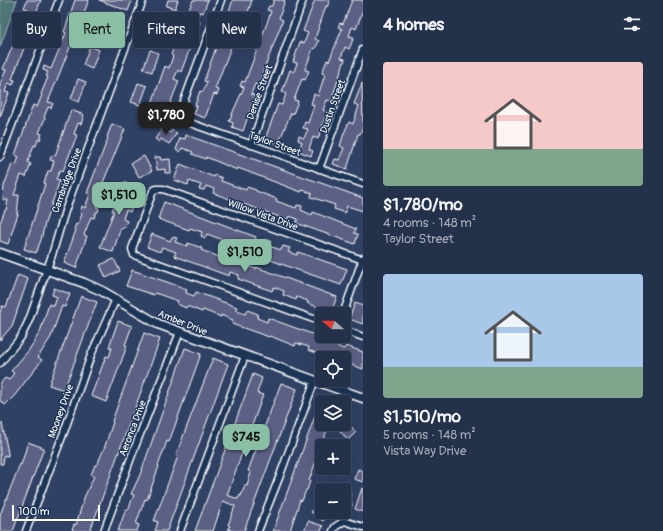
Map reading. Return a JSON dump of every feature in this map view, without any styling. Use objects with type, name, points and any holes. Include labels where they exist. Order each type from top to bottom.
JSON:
[{"type":"street","points":[[0,157],[59,0]]},
{"type":"street","name":"Cambridge Drive","points":[[0,363],[24,332],[29,320],[47,270],[63,215],[143,0]]},
{"type":"street","name":"Taylor Street","points":[[221,0],[180,112],[181,118],[184,121],[363,184]]},
{"type":"street","name":"Denise Street","points":[[251,145],[303,0]]},
{"type":"street","name":"Dustin Street","points":[[319,169],[363,49]]},
{"type":"street","name":"Willow Vista Drive","points":[[315,319],[134,254],[132,249],[151,194],[156,189],[163,189],[363,259]]},
{"type":"street","name":"Amber Drive","points":[[0,253],[84,283],[116,299],[158,324],[315,380]]},
{"type":"street","points":[[346,307],[363,259]]},
{"type":"street","name":"Mooney Drive","points":[[26,531],[64,432],[91,355],[116,299]]},
{"type":"street","name":"Aeronca Drive","points":[[104,531],[180,332]]},
{"type":"street","points":[[351,333],[363,337]]},
{"type":"street","points":[[180,531],[245,356]]},
{"type":"street","points":[[258,531],[315,380]]},
{"type":"street","name":"Amber Drive","points":[[334,387],[363,398]]},
{"type":"street","points":[[333,531],[339,523],[344,521],[363,527]]},
{"type":"green space","points":[[0,0],[17,0],[12,12],[0,47]]},
{"type":"building","points":[[27,0],[41,0],[36,12],[27,12],[28,9],[24,8]]},
{"type":"building","points":[[75,0],[89,0],[84,12],[71,12]]},
{"type":"building","points":[[99,0],[132,0],[128,11]]},
{"type":"building","points":[[168,0],[178,0],[175,9],[166,6]]},
{"type":"building","points":[[193,0],[208,0],[203,13],[188,12]]},
{"type":"building","points":[[233,0],[252,0],[248,12],[229,12]]},
{"type":"building","points":[[274,0],[285,0],[279,18],[283,20],[259,85],[255,84],[251,94],[255,96],[243,131],[232,127],[233,123],[229,121],[244,87],[240,86],[242,81],[245,82],[258,48],[261,48],[261,39],[271,11],[267,10],[269,6],[272,6]]},
{"type":"building","points":[[315,0],[330,0],[327,7],[326,6],[315,39],[319,41],[315,49],[313,48],[305,70],[309,71],[305,80],[302,79],[294,100],[298,101],[293,114],[291,113],[278,144],[265,139],[278,104],[282,105],[286,94],[282,92],[290,70],[294,72],[297,63],[293,62],[300,42],[304,43],[308,33],[303,31]]},
{"type":"building","points":[[352,0],[363,0],[363,10],[356,29],[352,27],[349,36],[354,37],[349,49],[345,47],[341,58],[345,59],[331,101],[327,100],[323,110],[327,112],[318,139],[313,137],[309,149],[313,151],[311,156],[298,151],[302,142],[298,140],[299,136],[304,138],[308,129],[303,128],[305,122],[308,123],[314,105],[311,104],[314,94],[318,96],[325,74],[322,73],[327,60],[329,61],[342,29],[338,27],[340,23],[343,24]]},
{"type":"building","points":[[69,17],[70,48],[48,102],[53,103],[51,108],[48,107],[44,117],[45,118],[39,133],[42,134],[40,140],[38,139],[36,146],[34,145],[28,162],[31,164],[26,177],[21,175],[14,195],[19,195],[18,214],[8,244],[0,241],[0,223],[6,210],[8,200],[3,200],[4,186],[12,164],[16,165],[19,157],[15,155],[33,105],[37,107],[48,77],[46,76],[48,72],[43,70],[44,66],[51,69],[61,48],[66,33],[64,32]]},
{"type":"building","points":[[12,47],[24,48],[12,79],[15,80],[13,85],[8,83],[5,92],[9,93],[0,117],[0,84],[6,70],[3,69]]},
{"type":"building","points":[[89,48],[99,50],[92,69],[83,65]]},
{"type":"building","points":[[173,48],[190,48],[181,72],[178,70],[174,79],[179,81],[168,109],[166,108],[162,125],[144,121],[146,111],[150,112],[165,66],[169,68],[173,56],[171,55]]},
{"type":"building","points":[[216,48],[231,48],[215,89],[219,90],[217,95],[214,94],[205,118],[194,114],[197,106],[195,105],[200,91],[203,92],[207,82],[204,81]]},
{"type":"building","points":[[150,50],[158,53],[152,72],[143,69]]},
{"type":"building","points":[[78,79],[86,82],[79,102],[71,99]]},
{"type":"building","points":[[138,83],[147,86],[140,105],[131,102]]},
{"type":"building","points":[[362,83],[363,127],[360,134],[358,134],[347,169],[333,164],[335,159],[339,160],[344,148],[340,146],[349,122],[353,124],[359,106],[354,104]]},
{"type":"building","points":[[71,110],[84,115],[81,124],[78,123],[74,134],[77,135],[63,171],[60,170],[56,179],[60,180],[36,253],[24,249],[48,171],[51,171],[54,161],[50,160],[52,155],[55,156]]},
{"type":"building","points":[[112,124],[125,129],[100,190],[102,191],[96,207],[99,208],[98,212],[96,212],[94,218],[91,217],[84,235],[87,236],[76,268],[64,263],[76,230],[74,229],[76,224],[78,225],[82,214],[80,213],[82,206],[85,208],[90,194],[87,193]]},
{"type":"building","points":[[163,128],[170,133],[172,130],[177,133],[169,144],[161,139],[159,142],[155,139]]},
{"type":"building","points":[[186,135],[363,198],[363,211],[347,206],[345,213],[334,209],[335,205],[311,197],[312,193],[302,190],[301,192],[238,168],[237,170],[206,157],[206,159],[192,154],[193,152],[182,148],[180,152],[176,150],[180,138],[185,139]]},
{"type":"building","points":[[144,156],[152,171],[139,177],[131,163]]},
{"type":"building","points":[[155,157],[160,157],[161,160],[170,159],[171,173],[165,173],[165,169],[157,170]]},
{"type":"building","points":[[180,164],[214,177],[215,175],[222,178],[221,181],[246,190],[247,187],[256,190],[277,199],[276,201],[296,208],[297,205],[302,206],[301,210],[312,215],[313,212],[356,229],[354,233],[358,234],[355,244],[296,223],[298,219],[289,216],[288,220],[213,193],[214,189],[206,186],[204,190],[199,189],[201,185],[189,181],[188,185],[174,180]]},
{"type":"building","points":[[123,182],[137,187],[137,189],[131,203],[133,204],[130,212],[126,210],[123,219],[127,221],[124,228],[121,227],[113,252],[100,247],[114,211],[112,211],[114,206],[117,207],[121,196],[118,195]]},
{"type":"building","points":[[164,202],[256,237],[255,241],[263,244],[265,239],[271,241],[269,246],[281,250],[283,246],[290,248],[288,252],[297,255],[298,252],[347,269],[341,285],[226,243],[226,241],[207,234],[205,238],[201,236],[202,232],[190,228],[189,230],[158,219]]},
{"type":"building","points":[[152,234],[170,241],[172,237],[177,238],[175,242],[187,246],[188,243],[202,248],[201,250],[238,264],[238,262],[256,269],[256,267],[337,297],[333,307],[318,307],[297,297],[296,300],[283,295],[284,291],[274,287],[272,291],[238,279],[239,275],[230,272],[229,276],[174,256],[176,252],[162,247],[160,252],[147,247]]},
{"type":"building","points":[[114,259],[120,271],[106,278],[100,265]]},
{"type":"building","points":[[132,270],[187,289],[186,293],[194,296],[196,292],[237,307],[235,310],[245,314],[247,310],[258,314],[257,318],[267,322],[268,318],[315,335],[315,343],[337,343],[336,346],[344,349],[346,346],[363,352],[363,369],[351,365],[351,351],[315,351],[315,353],[308,350],[309,347],[296,343],[295,346],[232,324],[233,320],[221,315],[221,317],[187,306],[186,308],[177,304],[178,301],[155,293],[154,295],[126,286]]},
{"type":"building","points":[[18,275],[28,279],[12,326],[0,340],[0,313],[2,306],[6,307]]},
{"type":"building","points":[[54,288],[70,294],[65,307],[62,306],[51,337],[38,357],[42,360],[15,395],[5,405],[0,401],[0,384],[5,378],[9,380],[14,373],[11,371],[29,350],[40,332],[49,304],[54,306],[57,297],[52,295]]},
{"type":"building","points":[[81,296],[97,302],[64,390],[49,385]]},
{"type":"building","points":[[355,303],[363,306],[363,324],[351,320],[351,314]]},
{"type":"building","points":[[118,321],[132,326],[125,345],[127,346],[106,402],[91,396],[106,356],[109,357],[112,348],[109,347]]},
{"type":"building","points":[[144,333],[160,339],[143,386],[90,531],[72,531],[74,524],[76,525],[84,498],[94,476],[91,475],[105,446],[113,422],[112,421]]},
{"type":"building","points":[[185,348],[201,354],[169,442],[167,441],[147,500],[145,499],[136,524],[139,525],[137,531],[118,531],[126,509],[128,510],[134,495],[131,494],[140,475]]},
{"type":"building","points":[[213,358],[228,364],[167,531],[155,531],[158,522],[154,521],[178,456],[176,455]]},
{"type":"building","points":[[253,374],[262,378],[257,393],[263,395],[227,495],[238,499],[240,495],[241,496],[245,485],[247,486],[251,472],[248,471],[281,383],[297,389],[244,531],[233,531],[228,529],[235,506],[223,501],[213,531],[195,531]]},
{"type":"building","points":[[315,416],[315,431],[327,431],[324,439],[315,439],[315,464],[307,490],[302,501],[300,500],[290,531],[273,531]]},
{"type":"building","points":[[0,423],[2,423],[8,453],[8,456],[4,455],[3,464],[0,464]]},
{"type":"building","points":[[351,427],[356,432],[347,439],[340,431],[351,431]]},
{"type":"building","points":[[28,442],[44,448],[13,531],[0,531],[0,515],[20,464],[21,465]]},
{"type":"building","points":[[358,469],[363,471],[363,482],[354,479]]},
{"type":"building","points":[[363,488],[363,512],[355,509]]},
{"type":"building","points":[[315,507],[315,515],[311,512]]},
{"type":"building","points":[[308,521],[323,526],[321,531],[304,531]]}]
